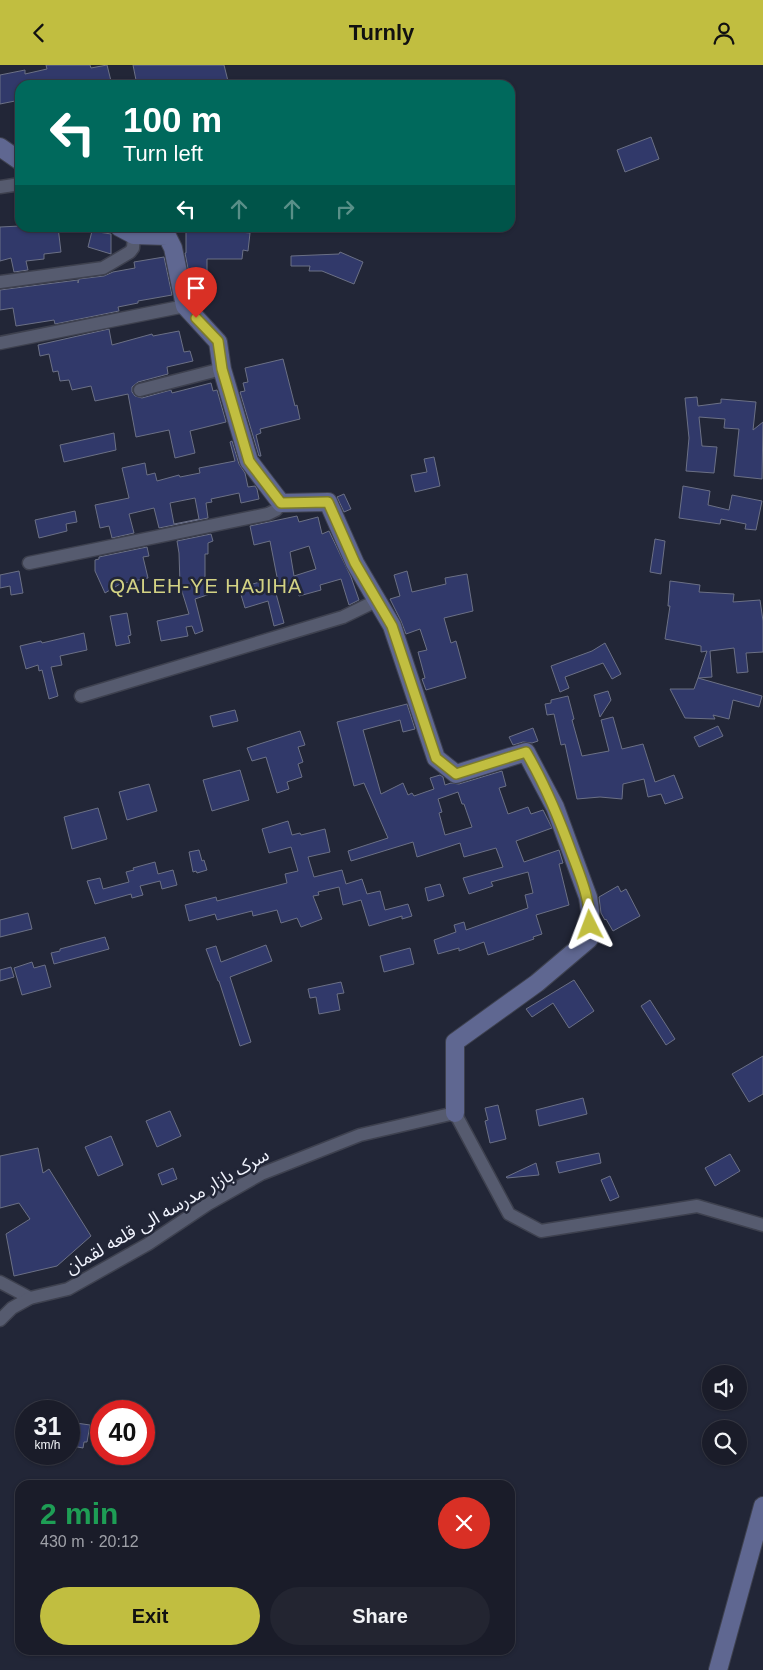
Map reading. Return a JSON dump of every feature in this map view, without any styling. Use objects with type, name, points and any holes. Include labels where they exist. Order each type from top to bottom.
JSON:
[{"type":"street","points":[[0,147],[15,158]]},
{"type":"street","points":[[0,187],[15,185]]},
{"type":"street","points":[[0,282],[103,269],[130,252],[133,248],[126,232]]},
{"type":"street","points":[[134,232],[167,236],[173,248],[185,306],[218,341],[222,369],[249,461],[281,503]]},
{"type":"street","points":[[0,343],[185,306]]},
{"type":"street","points":[[140,390],[222,369]]},
{"type":"street","points":[[281,503],[328,502],[355,563],[392,626],[436,758],[456,774],[526,752],[555,807],[588,897],[590,911],[589,939],[537,983],[454,1042],[455,1113],[509,1214],[541,1231],[697,1206],[763,1225]]},
{"type":"street","points":[[28,563],[268,514],[276,510],[281,503]]},
{"type":"street","points":[[81,696],[343,617],[376,601]]},
{"type":"street","name":"سرک بازار مدرسه الی قلعه لقمان","points":[[0,1320],[12,1308],[30,1298],[68,1289],[148,1244],[261,1173],[360,1135],[455,1113]]},
{"type":"street","points":[[0,1282],[30,1298]]},
{"type":"street","points":[[718,1670],[763,1506]]},
{"type":"building","points":[[46,65],[90,65],[91,68],[107,65],[111,80],[15,80],[15,101],[0,104],[0,75],[25,70],[25,74],[47,69]]},
{"type":"building","points":[[133,65],[224,65],[228,80],[136,80]]},
{"type":"building","points":[[651,137],[659,159],[625,172],[617,150]]},
{"type":"building","points":[[15,226],[15,232],[59,232],[61,252],[44,254],[44,259],[26,261],[28,270],[14,272],[11,258],[0,261],[0,227]]},
{"type":"building","points":[[92,232],[111,234],[111,254],[88,247]]},
{"type":"building","points":[[186,232],[250,233],[248,251],[243,250],[242,259],[207,259],[207,279],[190,279],[186,253]]},
{"type":"building","points":[[340,252],[363,262],[354,284],[322,271],[309,271],[310,266],[291,266],[291,256],[339,254]]},
{"type":"building","points":[[164,257],[172,295],[138,301],[138,303],[118,307],[119,311],[55,324],[54,320],[16,326],[13,308],[0,310],[0,290],[78,280],[78,283],[79,279],[104,276],[113,272],[135,268],[134,262]]},
{"type":"building","points":[[109,329],[112,345],[152,334],[153,336],[179,331],[184,352],[190,351],[193,361],[167,367],[168,374],[138,382],[132,387],[132,392],[135,396],[142,398],[171,390],[172,393],[211,383],[213,391],[217,390],[226,422],[190,431],[195,453],[175,458],[169,430],[136,437],[128,394],[95,401],[91,386],[72,390],[69,380],[60,381],[58,371],[53,372],[49,354],[40,356],[38,345]]},
{"type":"building","points":[[283,359],[300,419],[260,429],[261,433],[256,435],[261,456],[259,456],[240,392],[245,391],[243,383],[248,382],[245,368]]},
{"type":"building","points":[[697,397],[698,406],[721,403],[721,399],[756,402],[753,430],[763,422],[762,479],[734,476],[739,429],[724,428],[725,419],[699,417],[702,446],[717,447],[714,473],[686,471],[689,438],[685,398]]},
{"type":"building","points":[[114,433],[116,450],[64,462],[60,445]]},
{"type":"building","points":[[232,441],[239,464],[245,473],[248,487],[255,486],[259,499],[241,503],[239,493],[211,499],[212,502],[206,503],[208,518],[159,528],[154,508],[129,514],[134,533],[112,538],[109,526],[100,528],[95,505],[129,498],[122,468],[145,463],[147,475],[155,473],[157,481],[179,475],[180,477],[200,473],[199,468],[235,461],[230,442]],"holes":[[[195,498],[199,519],[174,524],[170,503]]]},
{"type":"building","points":[[434,457],[440,486],[415,492],[411,475],[427,472],[424,459]]},
{"type":"building","points":[[683,486],[710,491],[708,505],[729,510],[732,495],[762,501],[756,530],[745,529],[746,524],[721,519],[720,524],[679,518]]},
{"type":"building","points":[[344,494],[351,509],[344,512],[337,497]]},
{"type":"building","points":[[75,511],[77,522],[66,524],[67,531],[39,538],[35,520]]},
{"type":"building","points":[[297,516],[299,522],[318,517],[322,534],[329,531],[351,577],[359,600],[349,605],[341,579],[320,585],[321,590],[299,596],[295,584],[275,590],[284,623],[274,626],[268,601],[245,608],[239,588],[277,577],[270,541],[254,545],[250,526]],"holes":[[[309,546],[316,569],[294,576],[290,552]]]},
{"type":"building","points":[[211,534],[213,541],[208,543],[208,554],[205,554],[205,578],[210,594],[195,599],[203,631],[195,634],[192,626],[186,627],[188,636],[161,641],[157,621],[189,614],[180,585],[177,541]]},
{"type":"building","points":[[655,539],[665,541],[661,574],[650,572]]},
{"type":"building","points":[[147,547],[149,556],[143,557],[148,578],[120,584],[105,593],[95,571],[95,560],[99,559],[99,557]]},
{"type":"building","points":[[19,571],[23,593],[11,595],[10,586],[0,588],[0,575]]},
{"type":"building","points":[[407,571],[412,592],[446,584],[445,578],[467,574],[473,611],[444,618],[451,643],[456,641],[466,678],[426,690],[422,679],[425,678],[418,652],[427,650],[420,629],[406,634],[390,599],[400,596],[394,575]]},
{"type":"building","points":[[670,581],[700,585],[699,592],[734,594],[733,602],[760,600],[763,621],[763,652],[746,653],[748,672],[737,673],[734,648],[710,651],[712,677],[698,678],[707,651],[701,652],[701,646],[665,639],[670,606],[668,606]]},
{"type":"building","points":[[127,613],[131,635],[128,636],[130,643],[116,646],[110,616]]},
{"type":"building","points":[[84,633],[87,650],[60,656],[62,665],[51,667],[58,696],[49,699],[42,670],[39,671],[38,665],[26,669],[20,646]]},
{"type":"building","points":[[605,643],[621,674],[612,679],[603,663],[565,677],[569,688],[560,692],[551,666],[592,651]]},
{"type":"building","points":[[698,678],[762,696],[759,707],[733,700],[729,719],[713,715],[715,719],[685,718],[670,689],[694,689]]},
{"type":"building","points":[[608,691],[611,700],[600,717],[594,695]]},
{"type":"building","points":[[568,696],[574,719],[572,720],[582,756],[609,751],[601,720],[613,717],[622,749],[643,744],[655,782],[674,775],[683,798],[665,804],[661,794],[648,797],[644,779],[623,784],[622,799],[600,797],[577,799],[565,744],[561,745],[554,714],[547,715],[545,704],[551,703],[551,700]]},
{"type":"building","points":[[407,704],[415,729],[403,732],[400,720],[363,730],[381,794],[403,783],[408,795],[412,793],[414,796],[434,789],[430,778],[440,775],[443,777],[445,785],[451,783],[459,784],[502,771],[506,786],[499,788],[508,814],[528,807],[531,814],[543,810],[552,828],[516,841],[524,862],[559,850],[563,863],[559,864],[569,905],[536,915],[542,934],[533,937],[534,939],[488,955],[484,942],[459,951],[459,948],[438,954],[434,940],[456,932],[454,925],[464,922],[466,930],[528,908],[525,895],[533,893],[528,872],[491,882],[493,886],[469,894],[463,878],[503,867],[496,848],[464,857],[460,843],[417,857],[413,842],[351,861],[348,851],[388,838],[364,783],[354,786],[337,722]],"holes":[[[458,792],[462,804],[464,804],[472,827],[445,835],[439,813],[442,812],[438,799]]]},
{"type":"building","points":[[235,710],[238,721],[213,727],[210,716]]},
{"type":"building","points":[[718,726],[723,736],[699,747],[694,737]]},
{"type":"building","points":[[533,728],[538,741],[513,745],[509,737]]},
{"type":"building","points":[[300,731],[305,745],[298,747],[303,762],[298,764],[302,777],[287,782],[289,789],[277,793],[266,757],[252,761],[247,748]]},
{"type":"building","points":[[240,770],[249,800],[212,811],[203,780]]},
{"type":"building","points":[[149,784],[157,811],[127,820],[119,792]]},
{"type":"building","points":[[98,808],[107,839],[72,849],[64,817]]},
{"type":"building","points":[[288,821],[292,835],[300,833],[301,835],[325,829],[330,852],[308,857],[314,877],[342,870],[346,884],[362,879],[367,894],[380,891],[385,910],[408,904],[412,916],[402,919],[402,916],[369,926],[361,900],[343,905],[339,887],[318,892],[319,895],[313,896],[322,919],[301,927],[297,918],[281,923],[277,910],[253,916],[252,911],[217,920],[215,914],[189,921],[185,905],[216,897],[217,901],[287,883],[285,874],[298,871],[291,847],[269,853],[262,829]]},
{"type":"building","points":[[199,850],[207,870],[197,873],[196,871],[193,872],[189,852]]},
{"type":"building","points":[[155,862],[158,874],[173,870],[177,885],[162,889],[160,881],[140,886],[143,895],[132,898],[131,894],[95,904],[87,881],[100,878],[103,889],[129,882],[126,872]]},
{"type":"building","points":[[440,884],[444,896],[428,901],[425,888]]},
{"type":"building","points":[[618,886],[621,892],[626,889],[640,916],[613,931],[601,913],[599,897]]},
{"type":"building","points":[[28,913],[32,929],[0,937],[0,920]]},
{"type":"building","points":[[105,937],[109,949],[54,964],[51,953]]},
{"type":"building","points":[[266,945],[272,961],[230,977],[251,1042],[240,1046],[219,981],[206,949],[216,946],[221,962]]},
{"type":"building","points":[[410,948],[414,964],[384,972],[380,956]]},
{"type":"building","points":[[32,962],[34,968],[45,965],[51,987],[22,995],[14,968]]},
{"type":"building","points":[[11,967],[14,977],[0,981],[0,970]]},
{"type":"building","points":[[574,980],[594,1011],[569,1028],[553,1003],[532,1017],[526,1009]]},
{"type":"building","points":[[341,982],[344,993],[337,994],[340,1010],[319,1014],[316,997],[310,998],[308,989]]},
{"type":"building","points":[[650,1000],[675,1039],[666,1045],[641,1006]]},
{"type":"building","points":[[763,1056],[763,1094],[749,1102],[732,1074]]},
{"type":"building","points":[[583,1098],[587,1114],[539,1126],[536,1110]]},
{"type":"building","points":[[498,1105],[506,1139],[490,1143],[485,1121],[488,1120],[485,1108]]},
{"type":"building","points":[[170,1111],[181,1136],[157,1147],[146,1121]]},
{"type":"building","points":[[111,1136],[123,1165],[98,1176],[85,1147]]},
{"type":"building","points":[[38,1148],[43,1173],[49,1169],[91,1236],[57,1266],[14,1276],[6,1234],[30,1219],[19,1203],[0,1208],[0,1156]]},
{"type":"building","points":[[599,1153],[601,1163],[559,1173],[556,1162]]},
{"type":"building","points":[[730,1154],[740,1171],[715,1186],[705,1168]]},
{"type":"building","points":[[536,1163],[539,1175],[506,1177]]},
{"type":"building","points":[[173,1168],[177,1179],[162,1185],[158,1174]]},
{"type":"building","points":[[610,1176],[619,1197],[610,1201],[601,1180]]},
{"type":"building","points":[[80,1424],[90,1425],[87,1442],[84,1442],[83,1448],[80,1447]]},
{"type":"district","name":"QALEH-YE HAJIHA","points":[[206,586]]},
{"type":"route","points":[[196,318],[218,341],[222,369],[249,461],[281,503],[328,502],[355,563],[392,626],[436,758],[456,774],[526,752],[555,807],[562,825],[588,897],[590,925]]}]
